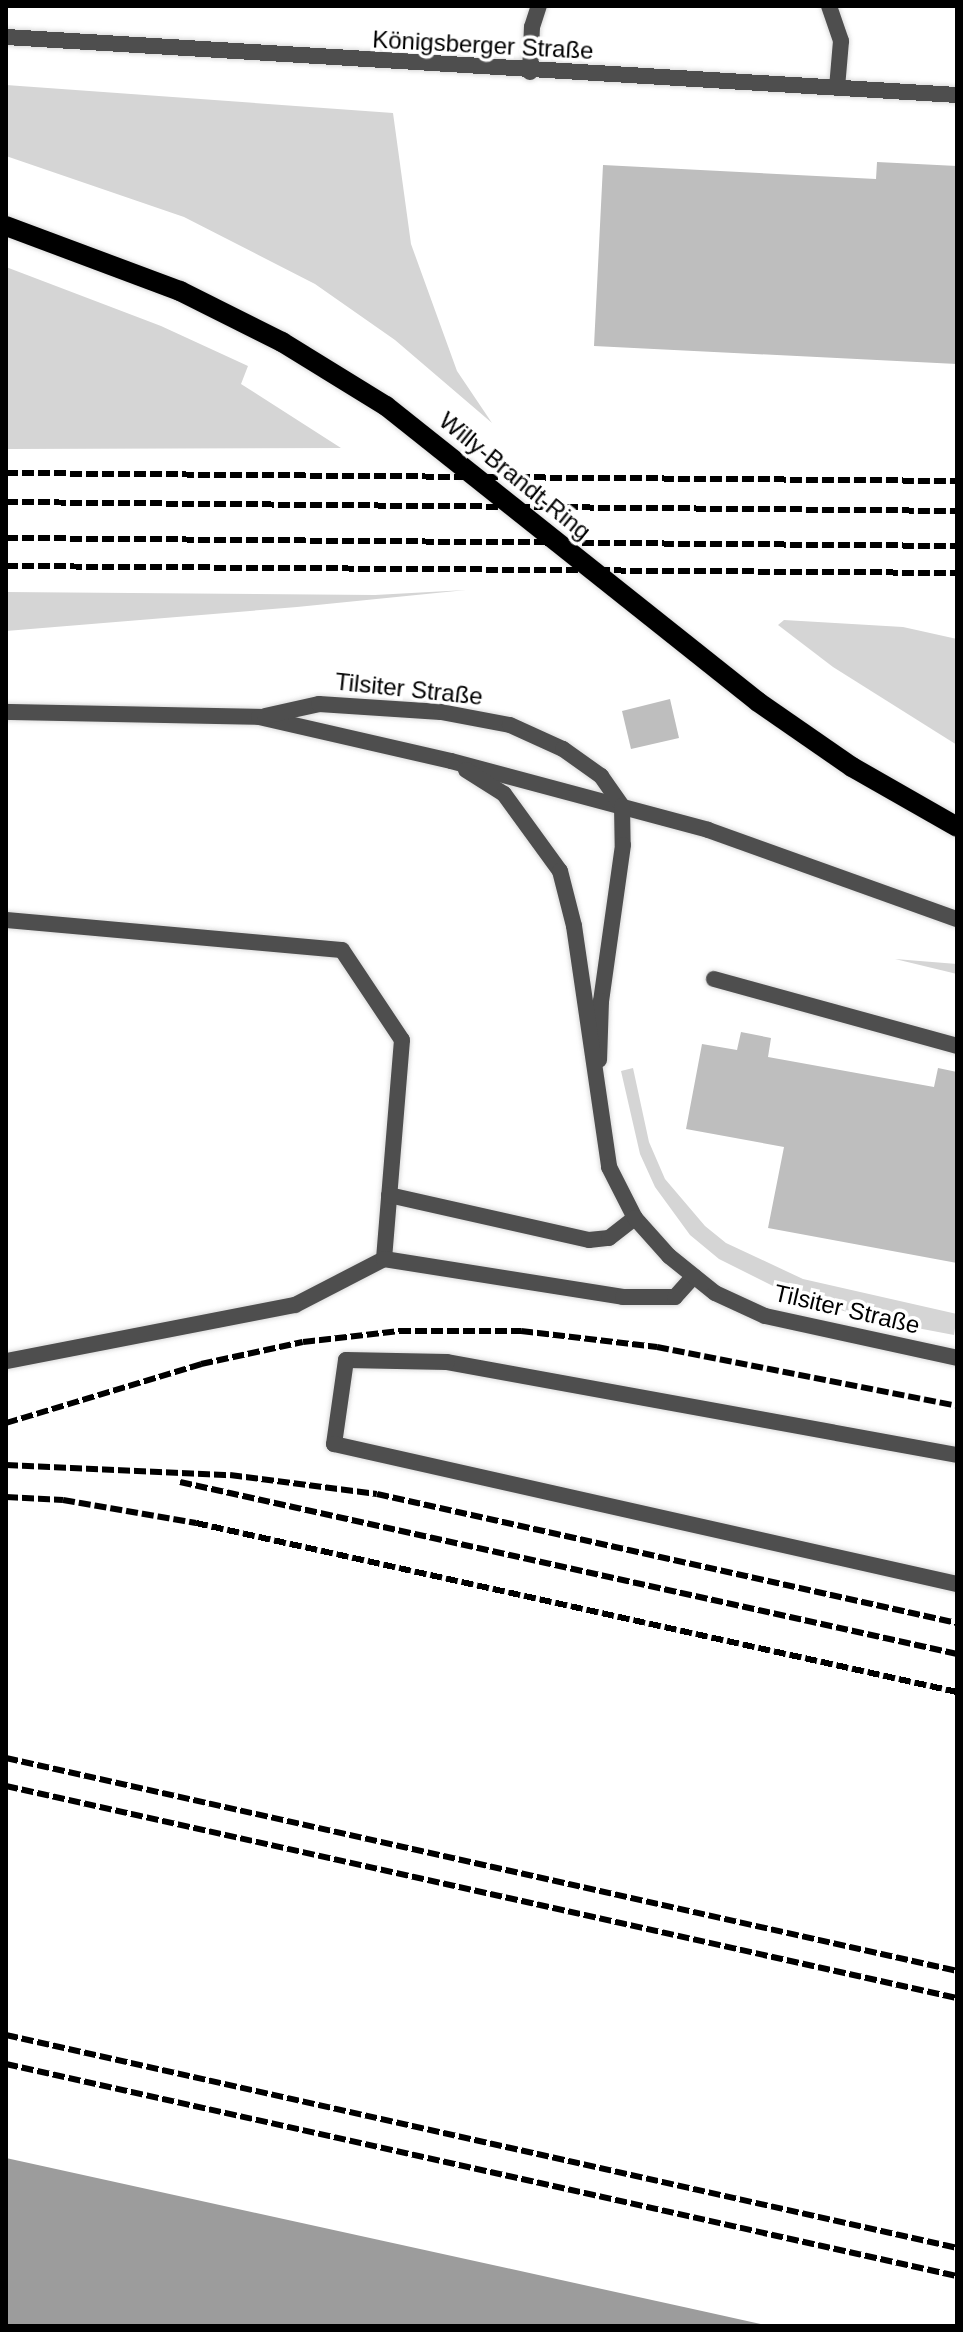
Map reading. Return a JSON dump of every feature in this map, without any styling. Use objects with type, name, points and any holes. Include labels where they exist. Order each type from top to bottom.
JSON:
[{"type":"main road","name":"Willy-Brandt-Ring","points":[[6,226],[180,291],[282,342],[386,406],[758,702],[852,767],[957,827]]},
{"type":"street","points":[[530,72],[532,27],[539,6]]},
{"type":"street","points":[[829,6],[841,41],[837,88]]},
{"type":"street","name":"Königsberger Straße","points":[[6,37],[530,72],[957,95]]},
{"type":"street","name":"Tilsiter Straße","points":[[259,717],[319,704],[441,712],[510,725],[563,749],[601,776],[622,806],[623,845],[601,1001],[597,1111]]},
{"type":"street","name":"Tilsiter Straße","points":[[6,712],[259,717],[451,761],[708,830],[957,919]]},
{"type":"street","name":"Tilsiter Straße","points":[[451,761],[504,794],[560,871],[574,926],[597,1111],[609,1167],[635,1218],[715,1293],[765,1316],[957,1358]]},
{"type":"street","points":[[6,920],[342,950],[402,1040],[384,1259]]},
{"type":"street","points":[[714,979],[957,1046]]},
{"type":"street","points":[[389,1195],[589,1240],[609,1238],[635,1218]]},
{"type":"street","points":[[6,1361],[295,1305],[384,1259],[623,1297],[675,1297],[694,1276]]},
{"type":"street","points":[[957,1455],[447,1362],[346,1360],[334,1444],[957,1584]]},
{"type":"shaded area","points":[[6,85],[393,113],[411,244],[457,371],[492,423],[395,340],[315,284],[184,217],[6,156]]},
{"type":"shaded area","points":[[6,267],[161,326],[248,366],[241,384],[341,448],[6,449]]},
{"type":"shaded area","points":[[466,590],[6,631],[6,592],[375,595]]},
{"type":"shaded area","points":[[784,620],[903,627],[957,639],[957,745],[833,667],[778,625]]},
{"type":"shaded area","points":[[895,959],[957,964],[957,974]]},
{"type":"shaded area","points":[[633,1068],[649,1142],[665,1179],[705,1226],[726,1243],[803,1279],[957,1314],[954,1335],[875,1320],[795,1297],[719,1259],[690,1235],[655,1187],[640,1154],[621,1071]]},
{"type":"shaded area","points":[[6,2158],[702,2311],[770,2326],[6,2326]]},
{"type":"building","points":[[877,162],[957,166],[957,364],[594,346],[603,165],[876,179]]},
{"type":"building","points":[[670,699],[679,738],[631,749],[622,711]]},
{"type":"building","points":[[741,1032],[771,1038],[768,1057],[934,1087],[938,1068],[957,1072],[957,1263],[768,1228],[784,1147],[686,1129],[702,1044],[737,1050]]},
{"type":"railway","points":[[6,473],[957,481]]},
{"type":"railway","points":[[6,502],[957,511]]},
{"type":"railway","points":[[6,538],[957,546]]},
{"type":"railway","points":[[6,566],[957,573]]},
{"type":"railway","points":[[6,1423],[201,1364],[303,1342],[399,1331],[521,1331],[657,1347],[957,1406]]},
{"type":"railway","points":[[6,1465],[230,1475],[377,1494],[957,1623]]},
{"type":"railway","points":[[180,1482],[957,1654]]},
{"type":"railway","points":[[6,1497],[63,1500],[196,1523],[957,1692]]},
{"type":"railway","points":[[6,1758],[957,1971]]},
{"type":"railway","points":[[6,1786],[957,1998]]},
{"type":"railway","points":[[6,2035],[957,2248]]},
{"type":"railway","points":[[6,2064],[957,2276]]}]
